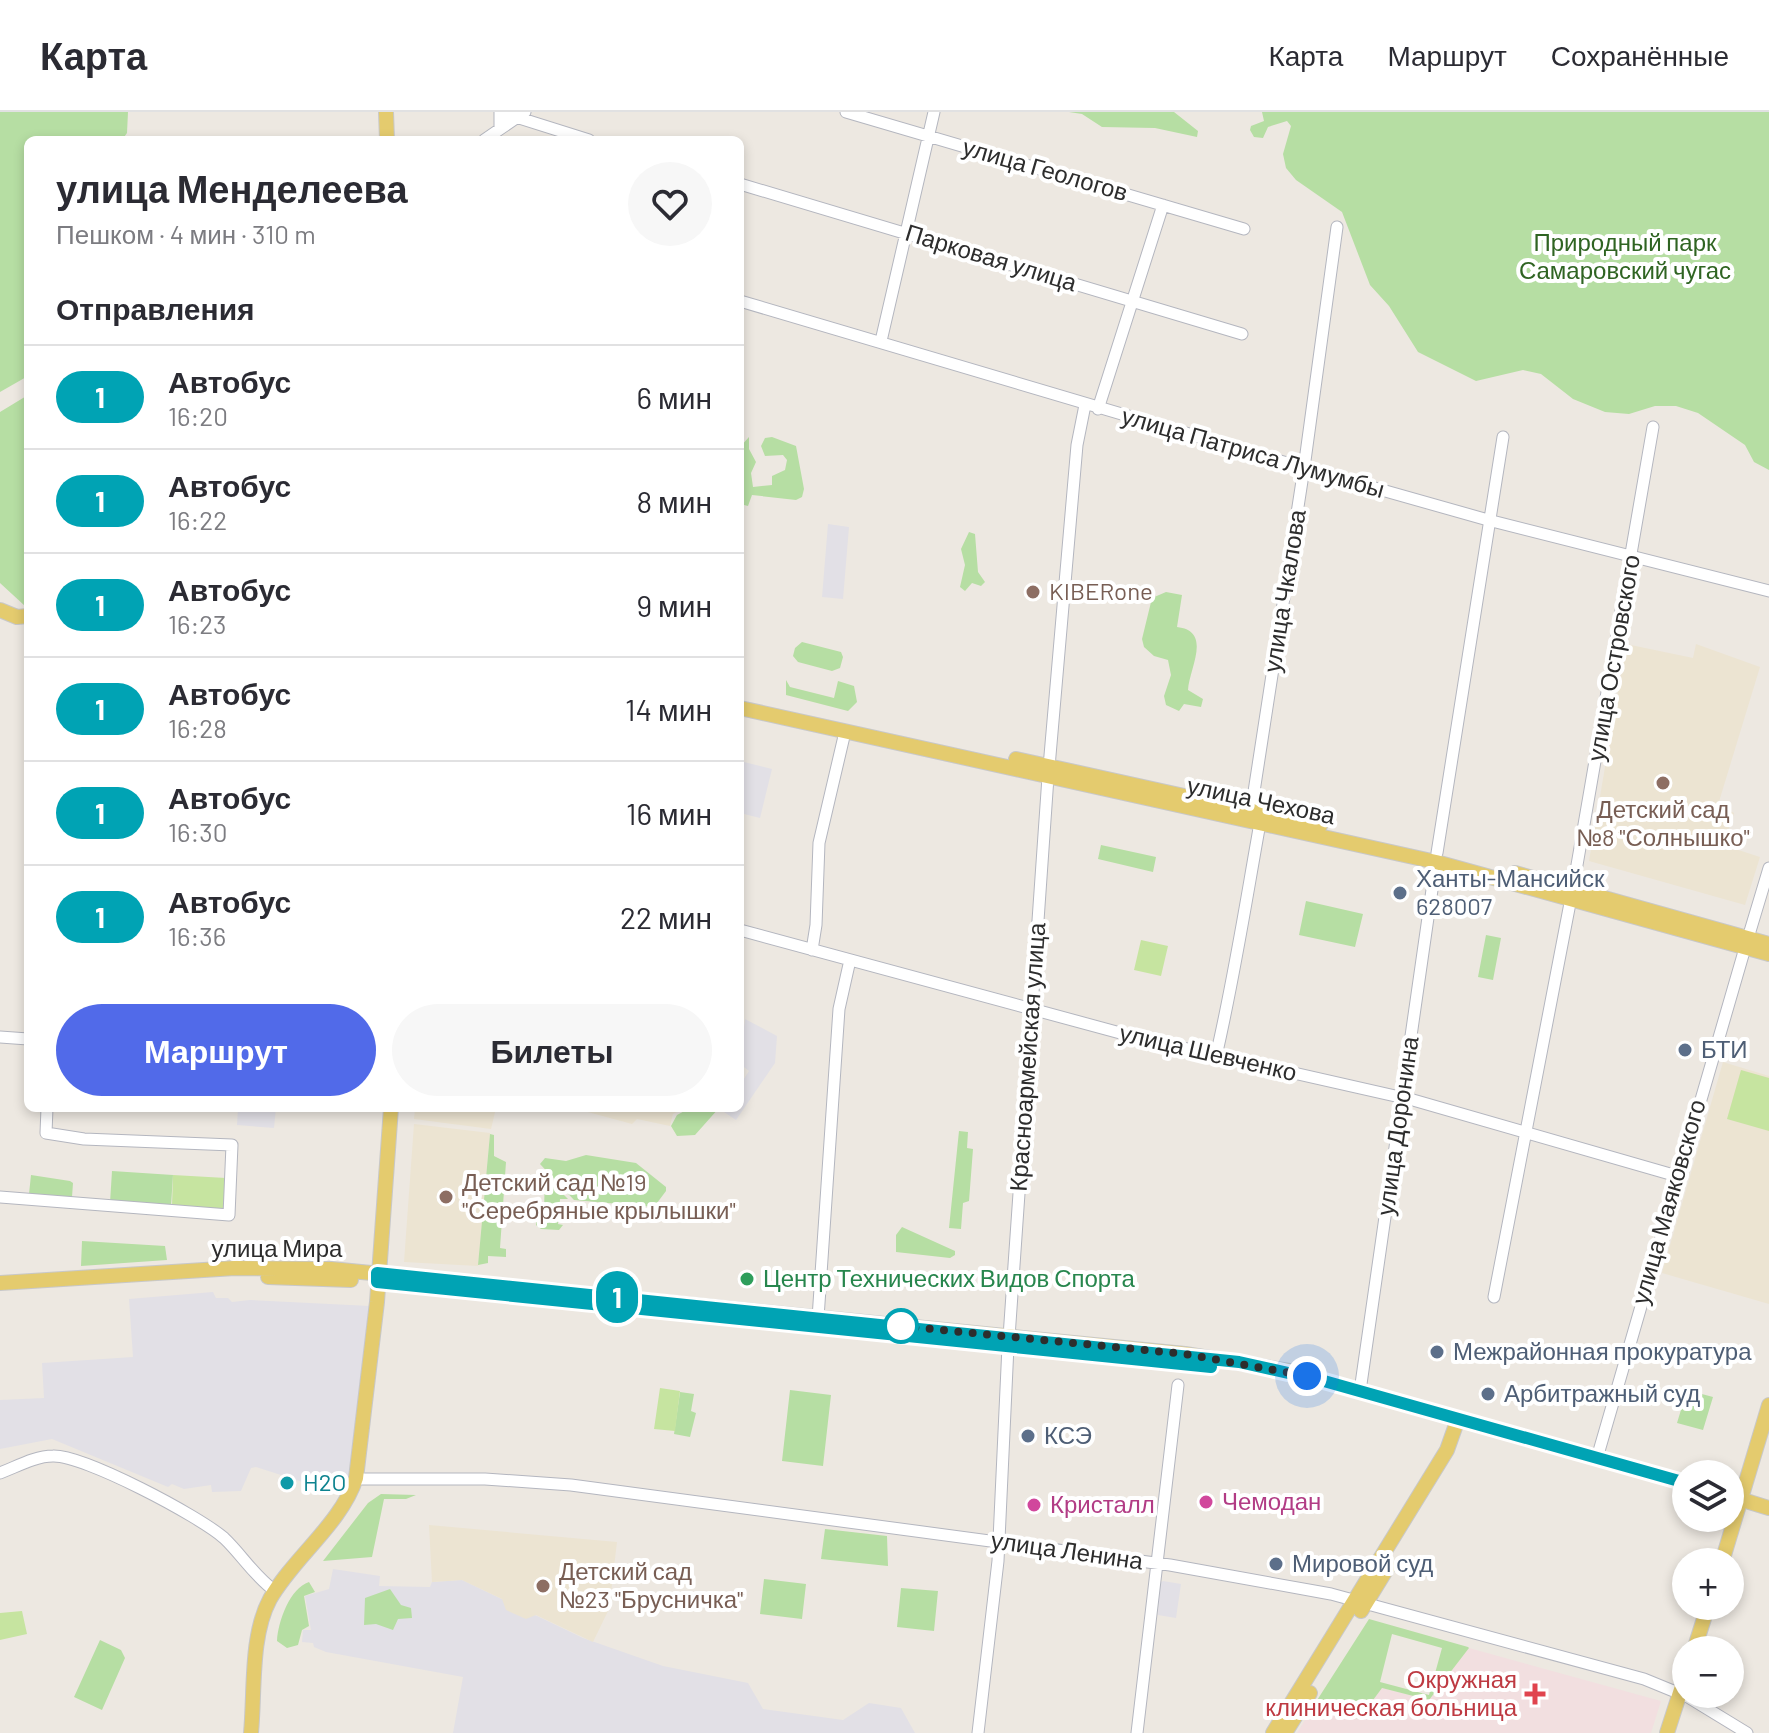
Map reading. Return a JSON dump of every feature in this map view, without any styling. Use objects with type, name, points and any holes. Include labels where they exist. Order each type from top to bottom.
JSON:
[{"type":"main road","points":[[386,112],[387,136]]},
{"type":"main road","points":[[0,610],[12,616],[24,616]]},
{"type":"main road","name":"улица Чехова","points":[[744,699],[846,727]]},
{"type":"main road","name":"улица Чехова","points":[[744,709],[846,727],[1436,857],[1746,943],[1769,954]]},
{"type":"main road","name":"улица Чехова","points":[[1746,943],[1769,944]]},
{"type":"main road","points":[[381,1278],[391,1112]]},
{"type":"main road","points":[[251,1733],[261,1627],[279,1594],[347,1513],[359,1478],[399,1112]]},
{"type":"main road","name":"улица Мира","points":[[0,1283],[235,1268],[381,1278],[1260,1365],[1596,1462],[1672,1487]]},
{"type":"main road","name":"улица Мира","points":[[0,1293],[235,1278],[381,1278]]},
{"type":"main road","points":[[1744,1476],[1769,1405]]},
{"type":"main road","points":[[1285,1733],[1462,1424]]},
{"type":"main road","name":"улица Мира","points":[[1596,1462],[1672,1480]]},
{"type":"main road","points":[[1744,1504],[1769,1508]]},
{"type":"main road","points":[[1744,1506],[1769,1516]]},
{"type":"main road","points":[[260,1733],[269,1630],[279,1594]]},
{"type":"main road","points":[[1273,1733],[1361,1602]]},
{"type":"main road","points":[[1667,1733],[1675,1708]]},
{"type":"street","points":[[489,136],[500,128],[500,112],[520,115],[578,136]]},
{"type":"street","name":"улица Геологов","points":[[846,112],[1244,229]]},
{"type":"street","points":[[881,341],[934,112]]},
{"type":"street","name":"Парковая улица","points":[[744,185],[1242,334]]},
{"type":"street","points":[[1098,409],[1163,205]]},
{"type":"street","name":"улица Чкалова","points":[[1216,1056],[1231,997],[1232,970],[1337,227]]},
{"type":"street","name":"улица Патриса Лумумбы","points":[[744,302],[1098,409],[1488,520],[1769,591]]},
{"type":"street","name":"Красноармейская улица","points":[[978,1733],[1000,1541],[1008,1341],[1048,772],[1077,445],[1085,405]]},
{"type":"street","name":"улица Островского","points":[[1494,1297],[1572,893],[1653,427]]},
{"type":"street","name":"улица Доронина","points":[[1358,1395],[1436,857],[1503,437]]},
{"type":"street","points":[[812,950],[819,843],[846,727]]},
{"type":"street","name":"улица Маяковского","points":[[1596,1462],[1769,868]]},
{"type":"street","name":"улица Шевченко","points":[[744,931],[1216,1056],[1401,1097],[1677,1176]]},
{"type":"street","points":[[818,1322],[839,1009],[850,960]]},
{"type":"street","points":[[0,1038],[24,1039]]},
{"type":"street","points":[[0,1197],[80,1202],[104,1208],[229,1215],[232,1145],[84,1139],[46,1133],[47,1112]]},
{"type":"street","points":[[1137,1733],[1178,1385]]},
{"type":"street","points":[[0,1473],[53,1455],[81,1462],[201,1521],[224,1538],[255,1575],[279,1594]]},
{"type":"street","name":"улица Ленина","points":[[359,1478],[540,1482],[1155,1564],[1361,1602],[1627,1674],[1672,1690]]},
{"type":"street","name":"улица Ленина","points":[[1705,1708],[1747,1733]]},
{"type":"shaded area","points":[[828,524],[849,527],[843,599],[822,597]]},
{"type":"shaded area","name":"Детский сад №8 \"Солнышко\"","points":[[1626,644],[1693,658],[1696,644],[1760,667],[1718,805],[1734,813],[1723,845],[1760,857],[1745,905],[1589,861]]},
{"type":"shaded area","points":[[744,762],[772,769],[760,818],[744,814]]},
{"type":"shaded area","points":[[745,1019],[777,1036],[775,1063],[744,1108],[744,1079],[749,1071],[744,1067]]},
{"type":"shaded area","points":[[1723,1062],[1769,1076],[1769,1304],[1662,1273]]},
{"type":"shaded area","points":[[238,1112],[276,1112],[274,1128],[237,1125]]},
{"type":"shaded area","points":[[415,1112],[495,1112],[491,1129],[414,1119]]},
{"type":"shaded area","points":[[588,1112],[677,1112],[673,1114],[670,1126],[637,1119],[632,1124]]},
{"type":"shaded area","points":[[724,1112],[741,1112],[736,1120]]},
{"type":"shaded area","name":"Детский сад №19 \"Серебряные крылышки\"","points":[[414,1124],[490,1133],[478,1266],[404,1262]]},
{"type":"shaded area","points":[[213,1292],[216,1298],[228,1298],[232,1302],[250,1300],[370,1306],[349,1479],[337,1493],[256,1467],[251,1468],[241,1491],[212,1492],[211,1485],[184,1489],[172,1484],[168,1487],[52,1439],[0,1449],[0,1400],[44,1398],[42,1363],[133,1357],[129,1299]]},
{"type":"shaded area","name":"Детский сад №23 \"Брусничка\"","points":[[429,1525],[617,1542],[609,1609],[593,1642],[536,1615],[526,1619],[506,1610],[502,1599],[462,1580],[432,1582]]},
{"type":"shaded area","points":[[333,1569],[380,1576],[379,1586],[430,1587],[432,1582],[462,1580],[583,1638],[663,1666],[748,1683],[763,1709],[843,1720],[869,1703],[901,1708],[915,1733],[453,1733],[463,1677],[326,1652],[314,1647],[313,1643],[302,1642],[303,1630],[311,1630],[305,1596],[329,1589]]},
{"type":"shaded area","points":[[1160,1583],[1181,1584],[1176,1618],[1158,1615]]},
{"type":"shaded area","name":"Окружная клиническая больница","points":[[1469,1648],[1661,1701],[1651,1733],[1297,1733],[1314,1705],[1359,1719],[1382,1688],[1429,1700]]},
{"type":"green space","points":[[0,112],[128,112],[125,136],[24,136],[24,378],[0,392]]},
{"type":"green space","points":[[1069,112],[1174,112],[1198,131],[1197,137],[1155,128],[1102,127],[1082,114]]},
{"type":"green space","name":"Природный парк Самаровский чугас","points":[[1262,112],[1769,112],[1769,470],[1754,462],[1745,445],[1698,413],[1676,406],[1655,406],[1629,414],[1605,412],[1573,399],[1541,374],[1523,370],[1476,381],[1418,352],[1389,306],[1370,285],[1342,212],[1296,180],[1286,168],[1283,154],[1291,126],[1287,121],[1268,127],[1263,138],[1254,137],[1251,126],[1264,121]]},
{"type":"green space","points":[[24,397],[24,605],[0,583],[0,412]]},
{"type":"green space","points":[[749,437],[749,449],[756,462],[751,473],[753,487],[772,485],[772,476],[785,470],[787,460],[783,455],[765,456],[761,446],[765,438],[772,437],[796,446],[804,489],[802,497],[796,500],[752,495],[748,506],[744,505],[744,443]]},
{"type":"green space","points":[[969,532],[975,534],[978,572],[985,582],[981,586],[972,583],[965,591],[960,587],[965,565],[961,549]]},
{"type":"green space","points":[[1166,592],[1182,595],[1177,627],[1188,630],[1197,643],[1188,690],[1203,699],[1201,707],[1184,704],[1179,711],[1166,705],[1164,696],[1171,675],[1168,660],[1154,656],[1144,647],[1142,639],[1152,598]]},
{"type":"green space","points":[[802,642],[841,652],[840,668],[832,671],[798,662],[793,656],[795,648]]},
{"type":"green space","points":[[786,680],[790,687],[834,698],[838,681],[854,686],[857,702],[848,711],[786,695]]},
{"type":"green space","points":[[1101,845],[1156,857],[1153,872],[1098,859]]},
{"type":"green space","points":[[1306,901],[1363,914],[1355,947],[1299,935]]},
{"type":"green space","points":[[1486,935],[1501,938],[1493,980],[1478,977]]},
{"type":"green space","points":[[1141,940],[1168,946],[1161,976],[1134,970]]},
{"type":"green space","points":[[1741,1070],[1769,1078],[1769,1131],[1727,1119]]},
{"type":"green space","points":[[683,1112],[715,1112],[695,1135],[677,1136],[671,1126]]},
{"type":"green space","points":[[959,1131],[968,1132],[967,1148],[973,1149],[969,1201],[963,1203],[961,1229],[949,1228]]},
{"type":"green space","points":[[490,1134],[494,1135],[494,1156],[506,1162],[500,1248],[506,1249],[506,1257],[488,1256],[488,1263],[478,1265]]},
{"type":"green space","points":[[586,1155],[636,1163],[666,1187],[666,1191],[654,1207],[574,1200],[540,1164],[545,1158],[566,1161]]},
{"type":"green space","points":[[112,1171],[173,1175],[171,1206],[110,1203]]},
{"type":"green space","points":[[31,1175],[70,1181],[73,1183],[72,1197],[29,1194]]},
{"type":"green space","points":[[173,1175],[226,1178],[224,1209],[172,1206]]},
{"type":"green space","points":[[545,1176],[568,1199],[560,1199],[558,1224],[563,1225],[559,1230],[541,1229],[536,1225],[537,1215],[544,1210]]},
{"type":"green space","points":[[902,1227],[955,1251],[955,1255],[950,1258],[896,1252],[896,1235]]},
{"type":"green space","points":[[82,1241],[165,1246],[167,1260],[81,1266]]},
{"type":"green space","points":[[660,1388],[680,1391],[675,1431],[654,1429]]},
{"type":"green space","points":[[790,1390],[831,1395],[823,1466],[782,1461]]},
{"type":"green space","points":[[1687,1390],[1713,1397],[1703,1430],[1677,1423]]},
{"type":"green space","points":[[680,1392],[694,1394],[691,1411],[696,1413],[690,1437],[674,1434]]},
{"type":"green space","points":[[381,1494],[416,1495],[406,1499],[384,1499],[372,1557],[323,1561],[368,1503]]},
{"type":"green space","points":[[825,1529],[887,1536],[888,1566],[821,1559]]},
{"type":"green space","points":[[764,1579],[806,1584],[802,1619],[760,1614]]},
{"type":"green space","points":[[309,1582],[315,1592],[304,1596],[309,1626],[302,1630],[298,1645],[287,1648],[277,1641],[283,1615],[296,1591]]},
{"type":"green space","points":[[901,1588],[938,1591],[934,1631],[897,1627]]},
{"type":"green space","points":[[390,1589],[401,1605],[411,1608],[412,1618],[398,1619],[393,1630],[376,1624],[364,1625],[365,1598]]},
{"type":"green space","points":[[22,1611],[27,1634],[0,1640],[0,1613]]},
{"type":"green space","points":[[1369,1619],[1469,1648],[1429,1700],[1382,1688],[1359,1719],[1314,1705]],"holes":[[[1392,1634],[1442,1648],[1429,1695],[1380,1682]]]},
{"type":"green space","points":[[100,1640],[121,1650],[125,1658],[102,1710],[74,1697]]},
{"type":"bus line","name":"1","points":[[1211,1367],[377,1282],[377,1273],[1185,1354],[1239,1362],[1289,1371],[1672,1479]]},
{"type":"place","name":"KIBERone","points":[[1033,592]]},
{"type":"place","name":"Детский сад №8 \"Солнышко\"","points":[[1663,783]]},
{"type":"place","name":"Ханты-Мансийск 628007","points":[[1400,893]]},
{"type":"place","name":"БТИ","points":[[1685,1050]]},
{"type":"place","name":"Детский сад №19 \"Серебряные крылышки\"","points":[[446,1197]]},
{"type":"place","name":"Центр Технических Видов Спорта","points":[[747,1279]]},
{"type":"place","name":"Межрайонная прокуратура","points":[[1437,1352]]},
{"type":"place","name":"Арбитражный суд","points":[[1488,1394]]},
{"type":"place","name":"КСЭ","points":[[1028,1436]]},
{"type":"place","name":"H2O","points":[[287,1483]]},
{"type":"place","name":"Чемодан","points":[[1206,1502]]},
{"type":"place","name":"Кристалл","points":[[1034,1505]]},
{"type":"place","name":"Мировой суд","points":[[1276,1564]]},
{"type":"place","name":"Детский сад №23 \"Брусничка\"","points":[[543,1586]]},
{"type":"place","name":"Окружная клиническая больница","points":[[1535,1694]]},
{"type":"route","points":[[901,1326],[1185,1354],[1260,1365],[1307,1376]]}]
